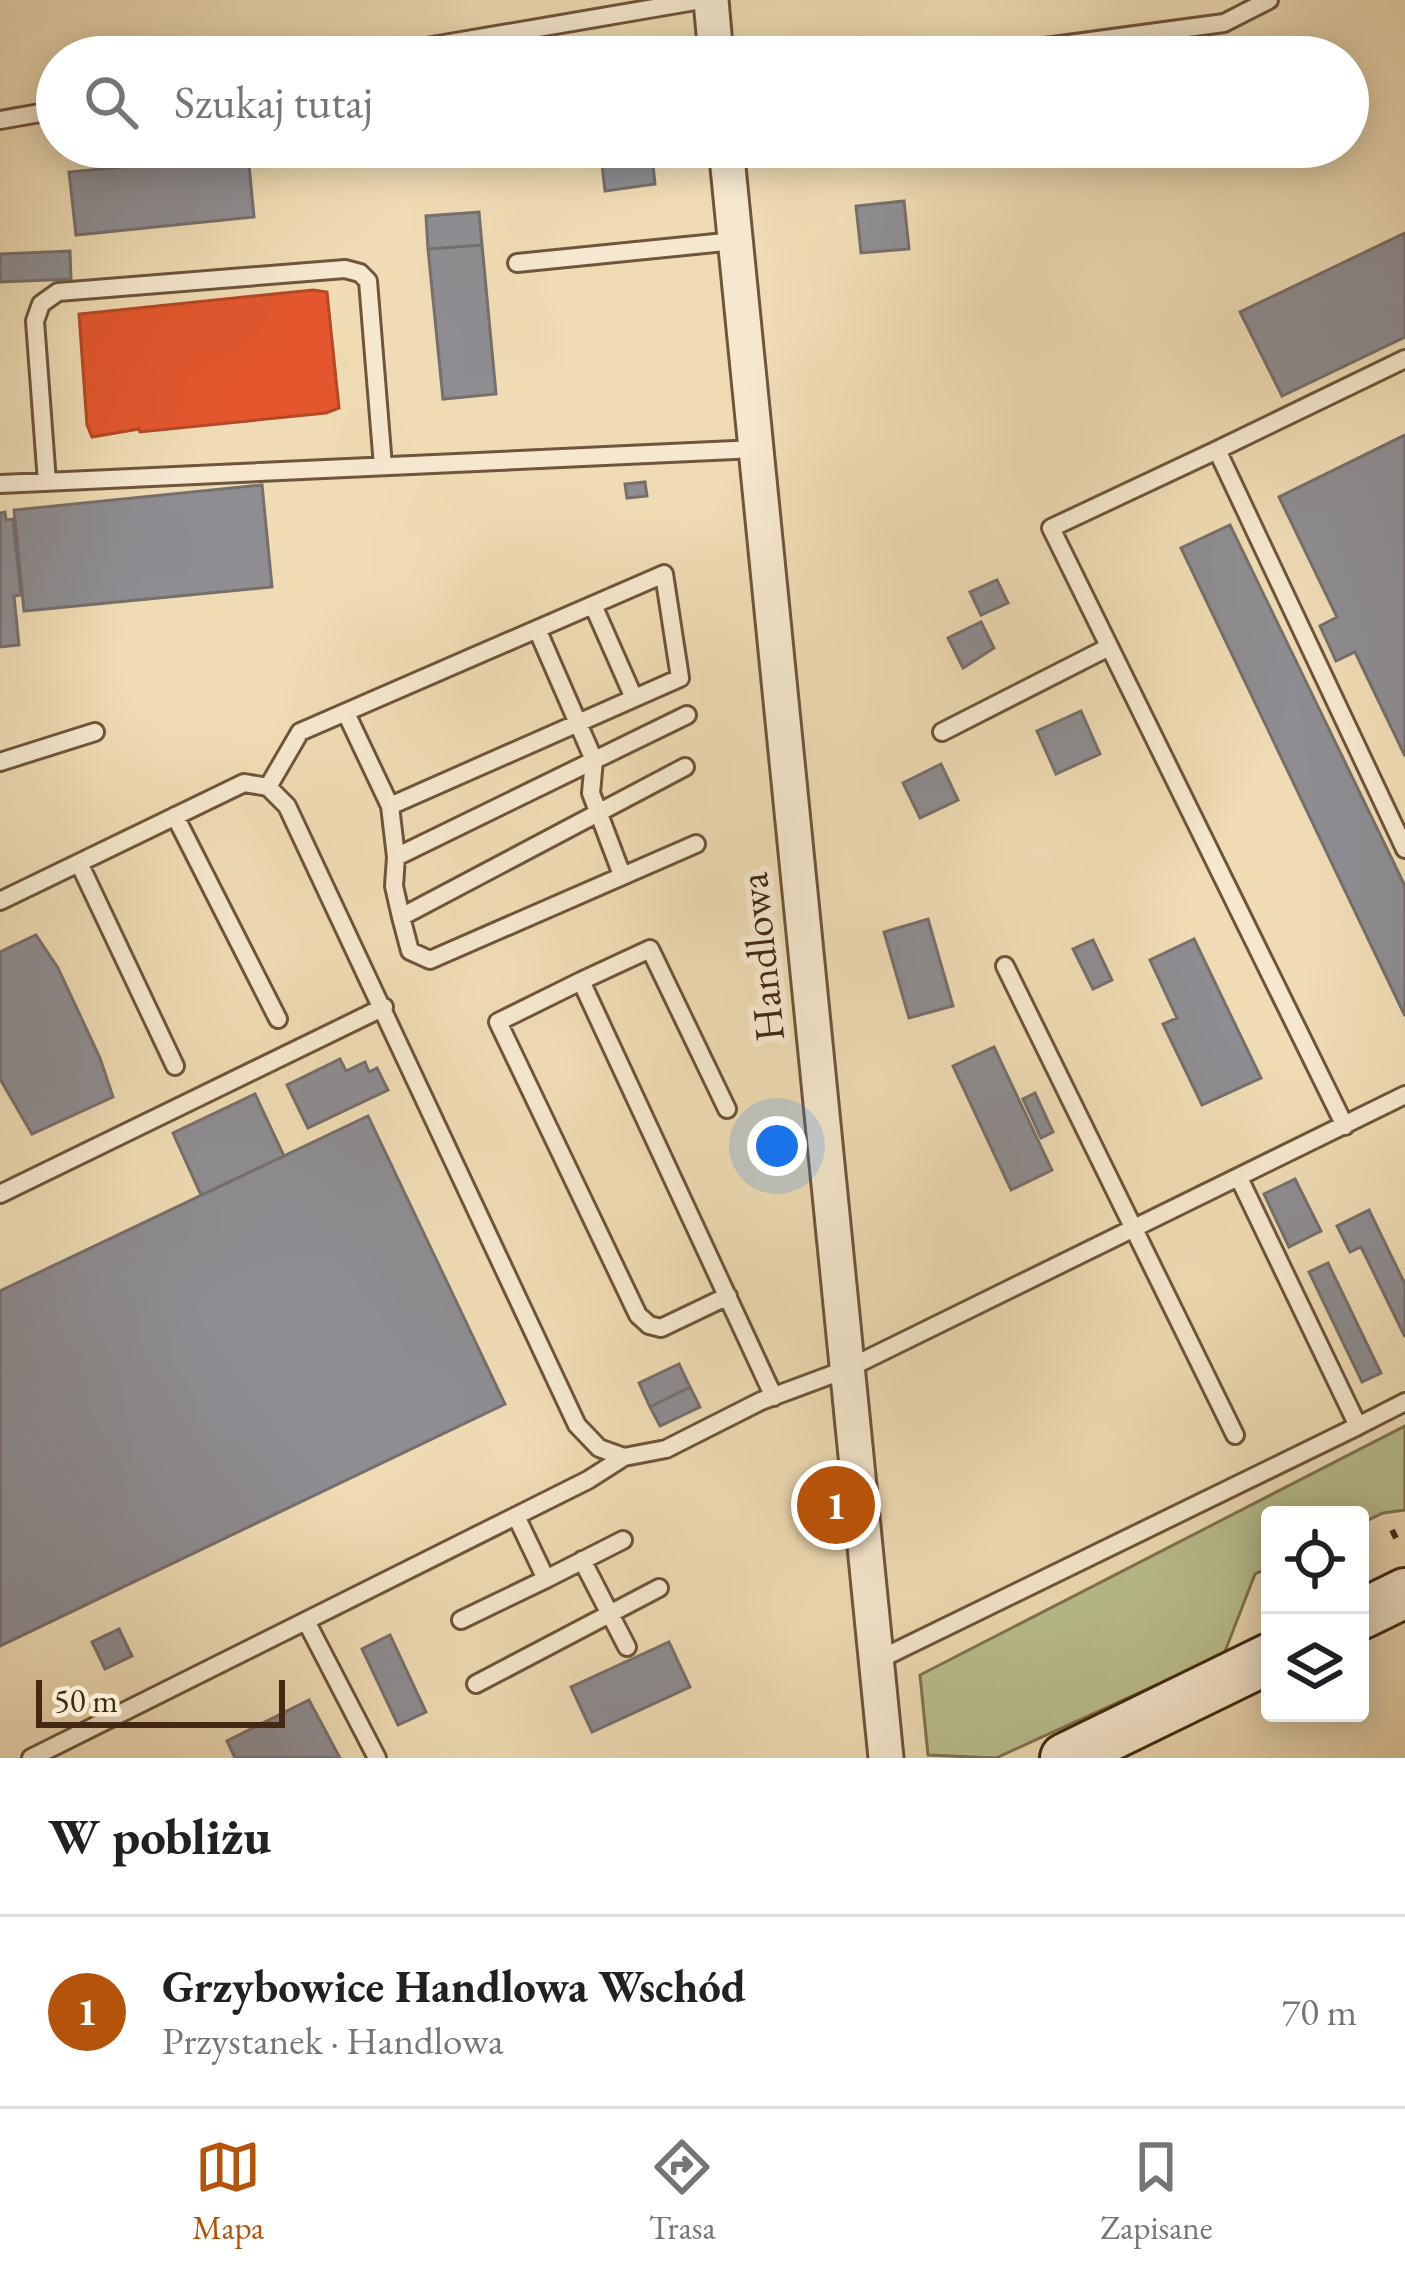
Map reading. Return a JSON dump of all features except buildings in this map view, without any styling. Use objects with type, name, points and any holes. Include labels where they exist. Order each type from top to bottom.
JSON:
[{"type":"main road","points":[[1362,1614],[1405,1593]]},
{"type":"main road","points":[[1065,1758],[1261,1662]]},
{"type":"street","points":[[711,0],[714,36]]},
{"type":"street","name":"Handlowa","points":[[728,168],[886,1758]]},
{"type":"lane","points":[[491,36],[701,0]]},
{"type":"lane","points":[[1127,36],[1224,23],[1269,0]]},
{"type":"lane","points":[[0,120],[36,114]]},
{"type":"lane","points":[[517,263],[735,241]]},
{"type":"lane","points":[[47,482],[34,321],[41,304],[58,292],[345,269],[368,281],[383,466]]},
{"type":"lane","points":[[1345,1126],[1051,527],[1405,359]]},
{"type":"lane","points":[[0,484],[756,448]]},
{"type":"lane","points":[[1217,450],[1405,849]]},
{"type":"lane","points":[[268,787],[300,733],[664,574],[680,678],[390,806]]},
{"type":"lane","points":[[593,605],[634,698]]},
{"type":"lane","points":[[537,629],[581,722],[594,760],[591,793],[622,875]]},
{"type":"lane","points":[[942,732],[1109,647]]},
{"type":"lane","points":[[346,713],[390,806],[394,886],[410,951],[430,960],[696,844]]},
{"type":"lane","points":[[396,856],[687,715]]},
{"type":"lane","points":[[0,761],[94,732]]},
{"type":"lane","points":[[401,917],[685,767]]},
{"type":"lane","points":[[0,901],[244,783],[268,787],[287,806],[577,1425],[599,1448],[624,1457]]},
{"type":"lane","points":[[175,816],[278,1019]]},
{"type":"lane","points":[[79,863],[175,1066]]},
{"type":"lane","points":[[727,1109],[650,949],[498,1022],[638,1315],[661,1328],[728,1296]]},
{"type":"lane","points":[[1005,966],[1235,1435]]},
{"type":"lane","points":[[581,981],[774,1396]]},
{"type":"lane","points":[[0,1194],[384,1007]]},
{"type":"lane","points":[[31,1758],[516,1516],[624,1457],[666,1449],[774,1396],[848,1369],[1405,1096]]},
{"type":"lane","points":[[1239,1178],[1358,1426]]},
{"type":"lane","points":[[876,1661],[1405,1402]]},
{"type":"lane","points":[[516,1516],[546,1579]]},
{"type":"lane","points":[[461,1620],[623,1540]]},
{"type":"lane","points":[[583,1560],[627,1647]]},
{"type":"lane","points":[[476,1684],[659,1588]]},
{"type":"lane","points":[[306,1621],[377,1758]]},
{"type":"path","points":[[1392,1530],[1397,1540]]},
{"type":"green space","points":[[1405,1426],[1405,1510],[1369,1520],[1369,1506],[1261,1506],[1261,1571],[1255,1574],[1224,1654],[996,1758],[928,1755],[920,1675]]},
{"type":"place","name":"Grzybowice Handlowa Wschód","points":[[836,1505]]}]
